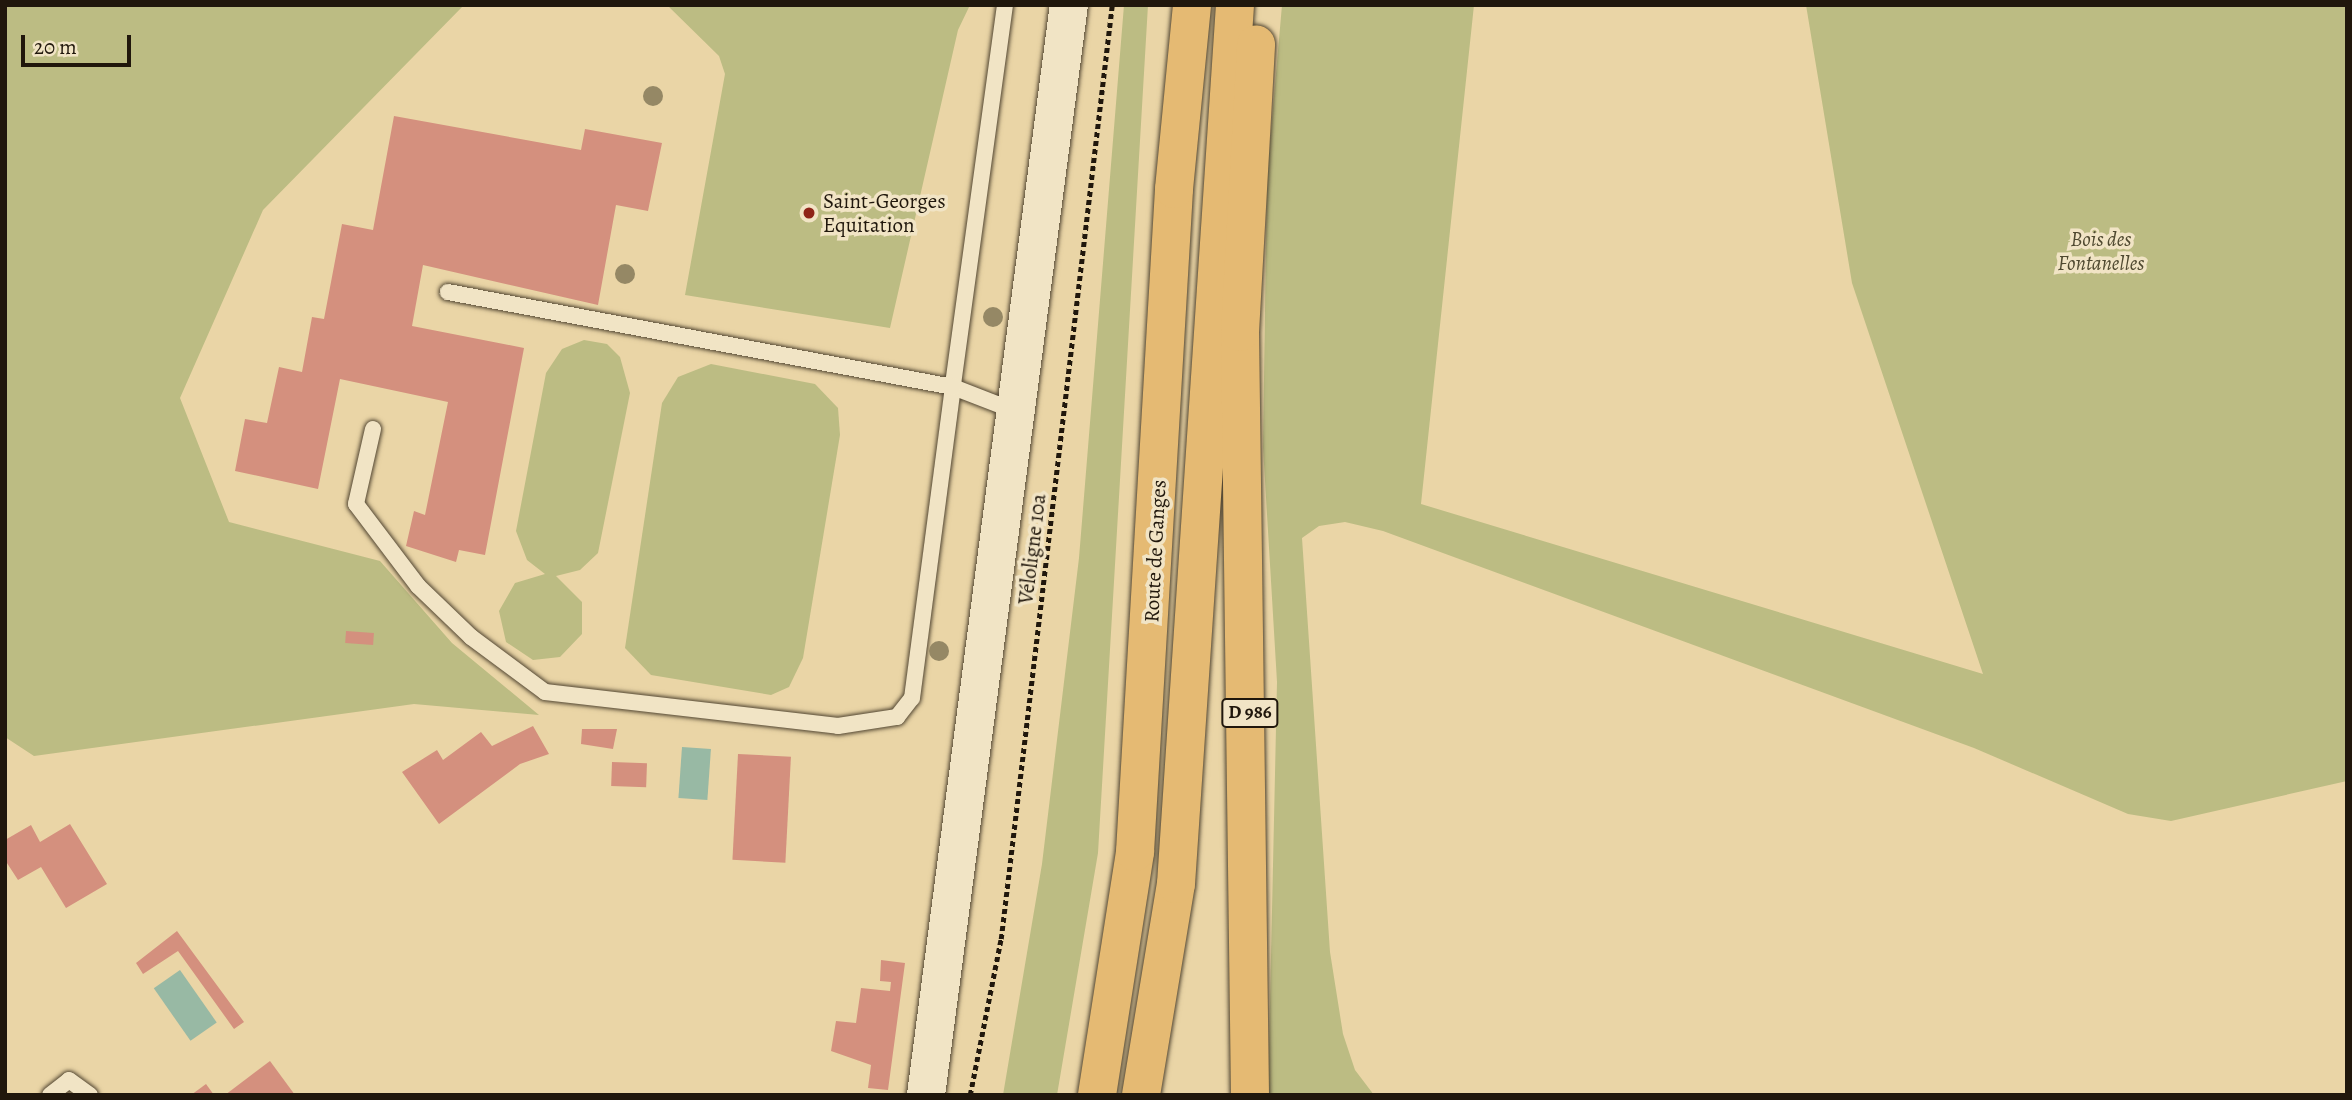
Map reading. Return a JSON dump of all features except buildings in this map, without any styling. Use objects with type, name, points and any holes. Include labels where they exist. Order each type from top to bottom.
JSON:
[{"type":"main road","name":"Route de Ganges","points":[[1097,1095],[1135,852],[1174,189],[1192,5]]},
{"type":"main road","name":"Route de Ganges","points":[[1141,1095],[1177,870],[1235,5]]},
{"type":"main road","name":"D 986","points":[[1249,1090],[1250,738],[1240,332],[1259,5]]},
{"type":"street","points":[[926,1095],[1019,412],[1069,5]]},
{"type":"lane","points":[[373,429],[356,504],[418,586],[521,678],[575,699],[871,726],[897,717],[912,698],[1004,5]]},
{"type":"lane","points":[[448,292],[953,387],[1019,412]]},
{"type":"lane","points":[[50,1095],[69,1080],[90,1095]]},
{"type":"path","name":"Véloligne 10a","points":[[970,1095],[1000,939],[1112,5]]},
{"type":"green space","points":[[5,5],[464,5],[263,210],[180,398],[229,522],[380,561],[452,643],[539,715],[414,704],[34,756],[5,737]]},
{"type":"green space","name":"Saint-Georges Equitation","points":[[667,5],[970,5],[958,30],[890,328],[685,295],[725,74],[719,56]]},
{"type":"green space","points":[[1124,5],[1148,5],[1098,853],[1057,1095],[1003,1095],[1042,864],[1079,558]]},
{"type":"green space","name":"Bois des Fontanelles","points":[[1282,5],[1474,5],[1421,504],[1983,674],[1852,283],[1806,5],[2347,5],[2347,781],[2171,821],[2128,814],[1974,748],[1383,531],[1345,522],[1319,526],[1302,538],[1330,952],[1343,1034],[1355,1070],[1374,1095],[1268,1095],[1277,682],[1263,447],[1267,177]]},
{"type":"green space","points":[[584,340],[607,344],[620,357],[630,393],[598,553],[580,570],[556,576],[582,602],[582,634],[560,657],[533,660],[506,642],[499,611],[515,583],[545,574],[527,560],[516,531],[546,373],[562,349]]},
{"type":"green space","points":[[711,364],[815,384],[838,408],[840,435],[803,658],[789,687],[771,695],[651,675],[625,648],[662,403],[678,377]]},
{"type":"shaded area","points":[[682,747],[711,749],[707,800],[678,798]]},
{"type":"shaded area","points":[[180,970],[217,1022],[190,1041],[154,988]]},
{"type":"place","name":"Saint-Georges Equitation","points":[[809,213]]}]
